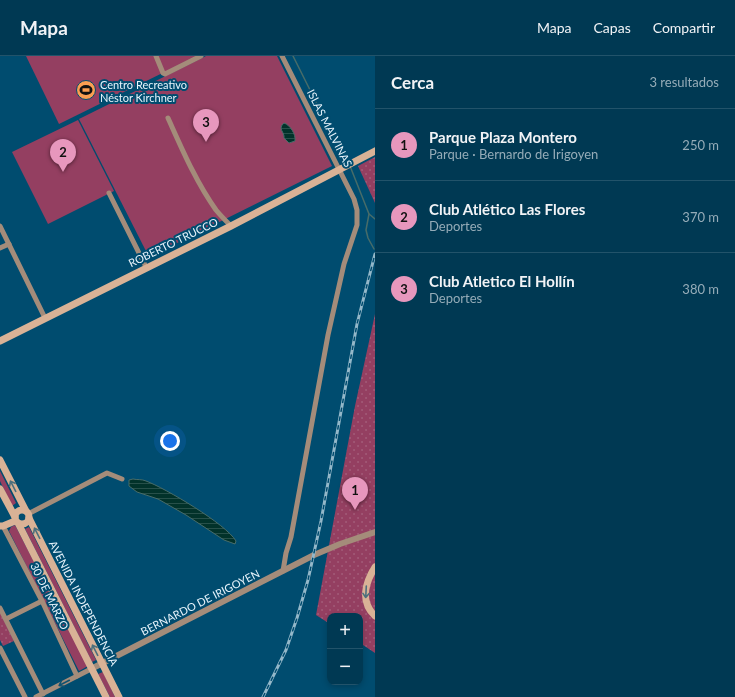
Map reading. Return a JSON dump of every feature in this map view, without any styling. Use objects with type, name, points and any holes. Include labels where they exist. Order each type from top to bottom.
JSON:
[{"type":"main road","name":"ROBERTO TRUCCO","points":[[0,341],[231,226],[375,151]]},
{"type":"main road","name":"AVENIDA INDEPENDENCIA","points":[[0,460],[119,697]]},
{"type":"main road","name":"AVENIDA INDEPENDENCIA","points":[[0,489],[106,697]]},
{"type":"main road","points":[[1,528],[16,520],[18,512],[22,510],[28,514],[27,522],[24,524],[16,520]]},
{"type":"main road","points":[[375,567],[367,582],[365,591],[368,609],[375,616]]},
{"type":"street","points":[[156,56],[163,73],[165,74],[201,56]]},
{"type":"street","name":"ISLAS MALVINAS","points":[[282,56],[342,168],[357,210],[357,225],[344,264],[328,335],[291,537],[283,570]]},
{"type":"street","points":[[168,118],[192,168],[216,210],[231,226]]},
{"type":"street","points":[[109,193],[146,267]]},
{"type":"street","points":[[0,226],[45,318]]},
{"type":"street","points":[[0,248],[9,244]]},
{"type":"street","points":[[28,514],[107,473],[122,479]]},
{"type":"street","name":"30 DE MARZO","points":[[1,528],[42,601],[77,676]]},
{"type":"street","name":"BERNARDO DE IRIGOYEN","points":[[36,697],[283,570],[340,544],[375,532]]},
{"type":"street","points":[[6,619],[42,601]]},
{"type":"street","points":[[0,608],[43,694]]},
{"type":"street","points":[[0,648],[25,697]]},
{"type":"shaded area","name":"Centro Recreativo Néstor Kirchner","points":[[26,56],[197,56],[59,124]]},
{"type":"shaded area","points":[[206,56],[277,56],[332,166],[149,257],[79,119]]},
{"type":"shaded area","points":[[78,120],[114,191],[48,224],[12,152]]},
{"type":"shaded area","points":[[284,123],[292,130],[295,136],[295,141],[289,143],[284,138],[281,127]]},
{"type":"shaded area","points":[[375,157],[375,203],[358,166]]},
{"type":"shaded area","points":[[375,314],[375,653],[363,645],[363,613],[327,613],[327,622],[316,615],[355,406]]},
{"type":"shaded area","points":[[0,471],[16,503],[12,506],[0,481]]},
{"type":"shaded area","points":[[129,480],[144,480],[155,485],[194,507],[220,525],[230,534],[236,541],[235,544],[224,540],[158,499],[137,492],[129,486]]},
{"type":"shaded area","points":[[15,525],[88,666],[79,671],[9,531],[11,527]]},
{"type":"shaded area","points":[[29,527],[96,660],[92,662],[25,529]]},
{"type":"shaded area","points":[[0,612],[14,641],[3,646],[0,640]]},
{"type":"shaded area","points":[[103,672],[115,697],[110,697],[98,674]]},
{"type":"waterway","points":[[293,56],[330,130],[349,162]]},
{"type":"waterway","points":[[350,166],[369,214],[366,230],[368,238],[374,249]]},
{"type":"waterway","points":[[369,214],[375,219]]},
{"type":"railway","points":[[263,697],[286,650],[308,580],[321,521],[357,324],[375,254]]},
{"type":"place","name":"Centro Recreativo Néstor Kirchner","points":[[86,90]]},
{"type":"place","name":"Club Atletico El Hollín","points":[[206,142]]},
{"type":"place","name":"Club Atlético Las Flores","points":[[63,172]]},
{"type":"place","name":"Parque Plaza Montero","points":[[355,510]]}]
